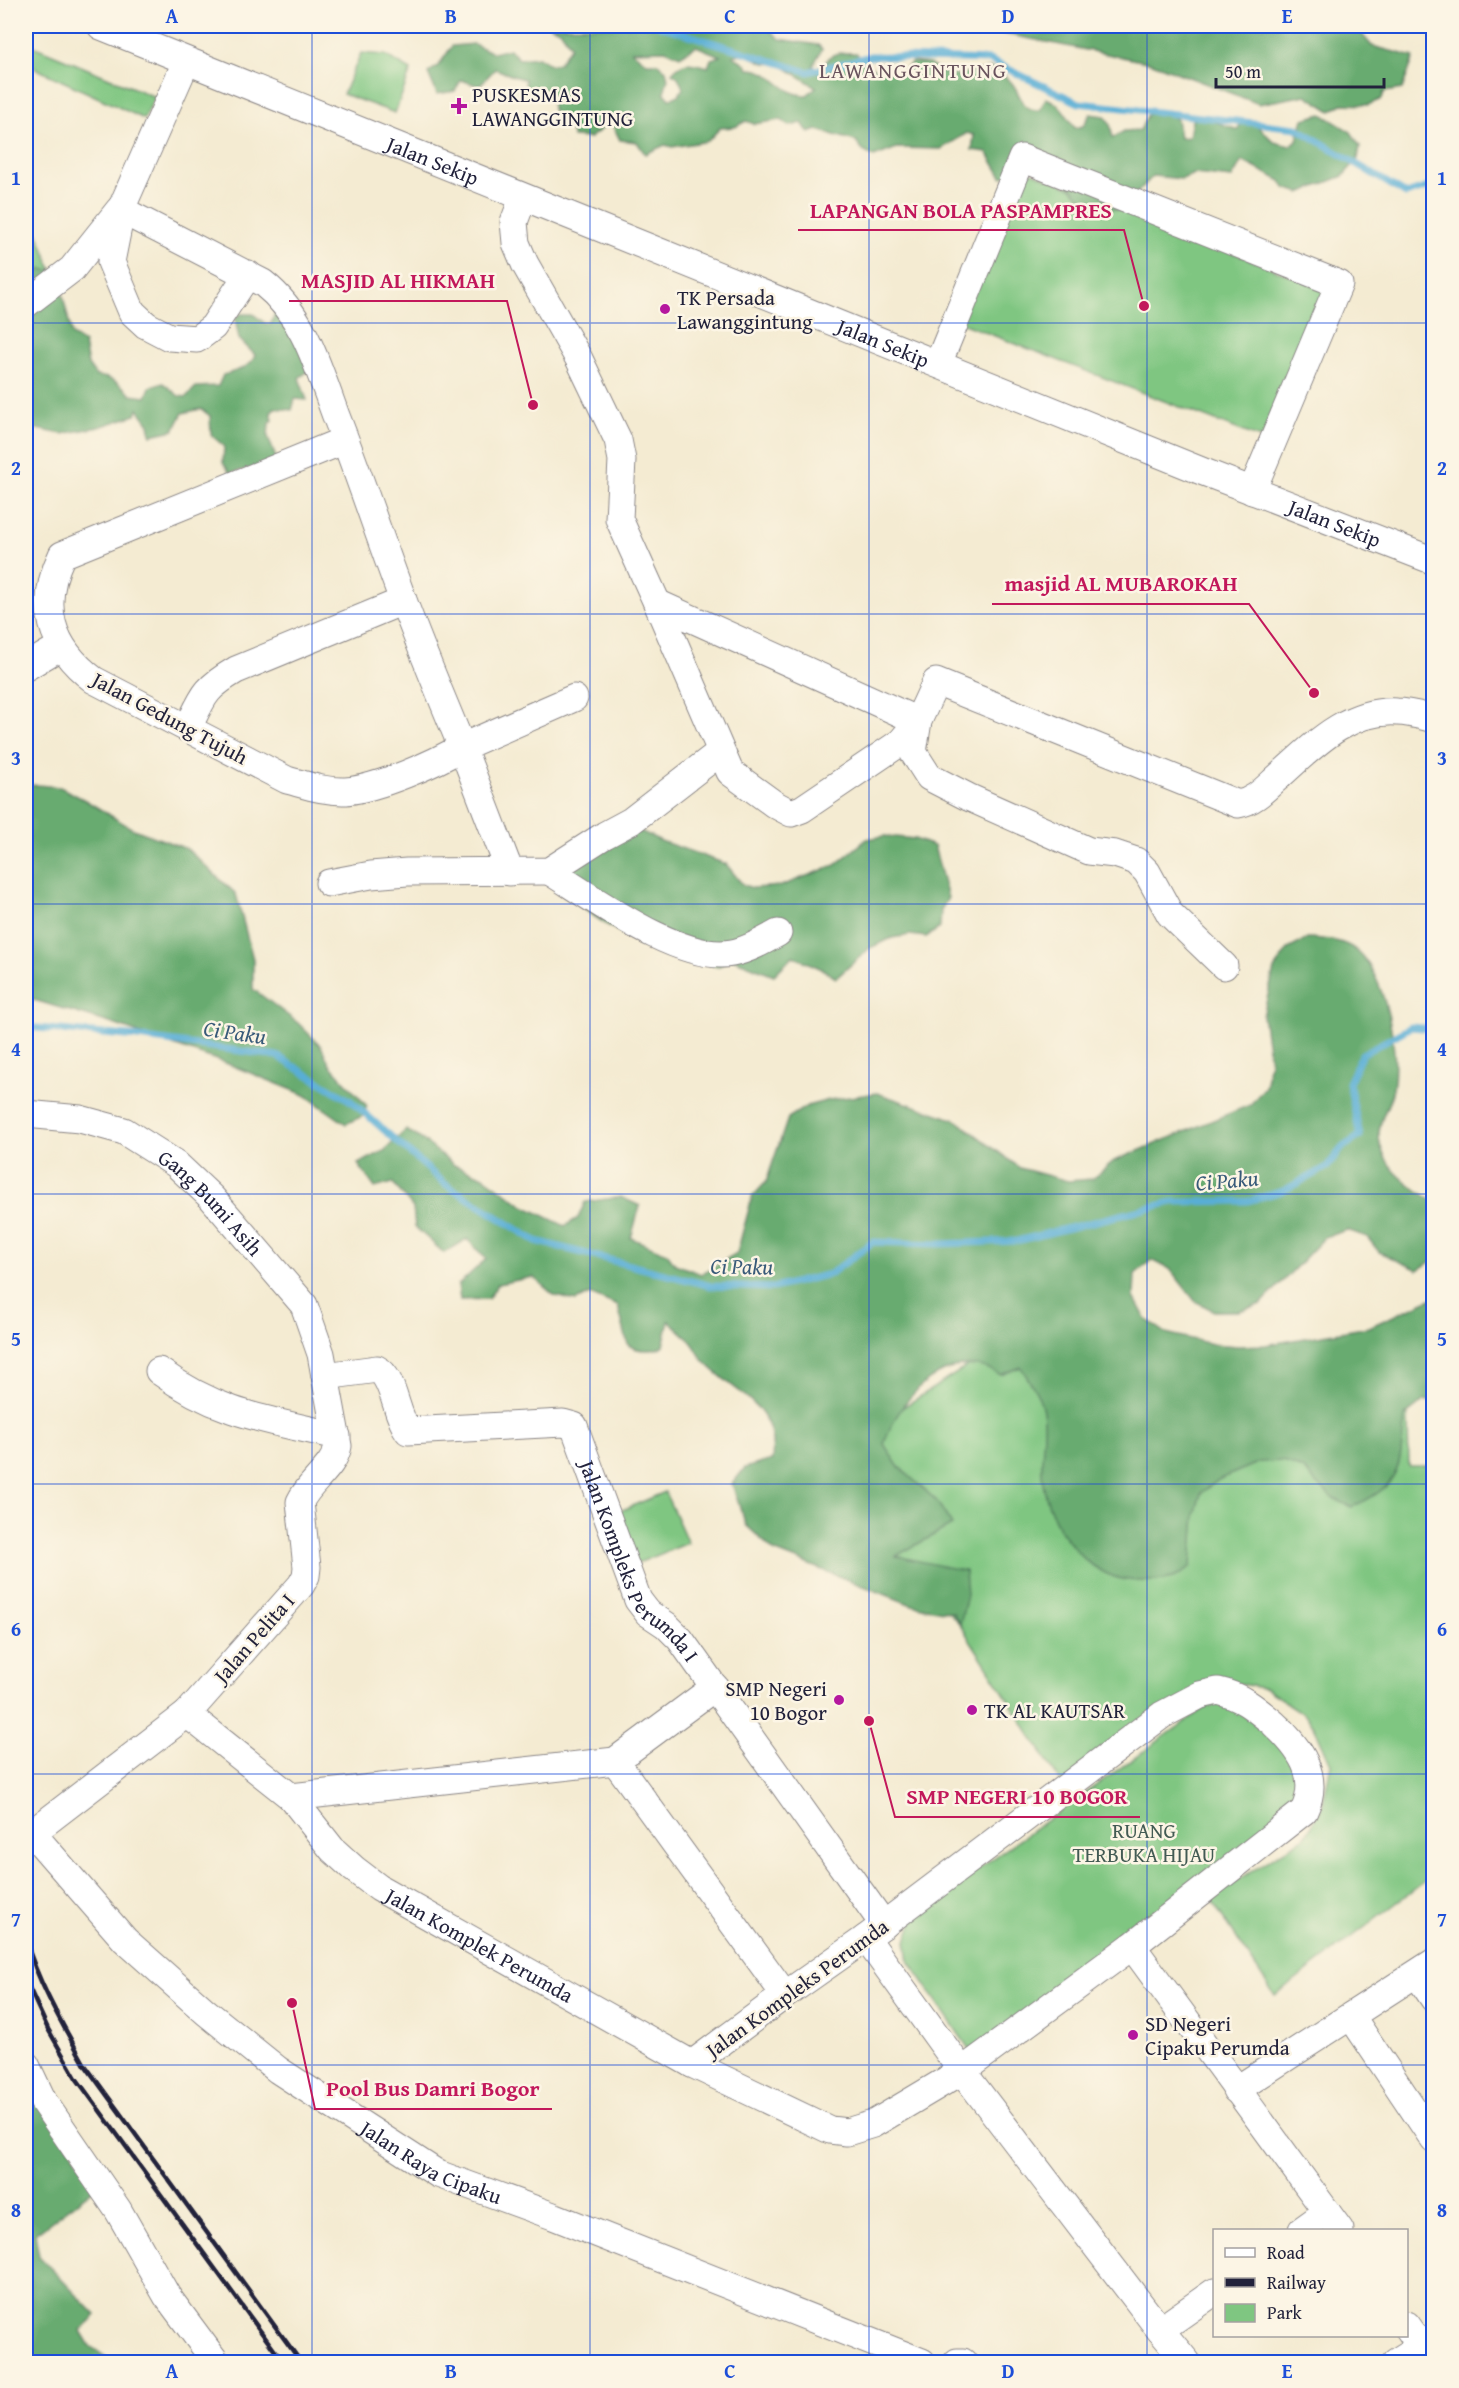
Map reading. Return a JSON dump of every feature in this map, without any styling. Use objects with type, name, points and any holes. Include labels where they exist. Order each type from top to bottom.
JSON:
[{"type":"street","name":"Jalan Sekip","points":[[101,26],[1251,491],[1434,561]]},
{"type":"street","points":[[186,62],[122,207],[111,262],[132,312],[146,325],[168,337],[197,339],[213,327],[248,274]]},
{"type":"street","points":[[938,364],[1022,158],[1339,284],[1251,491]]},
{"type":"street","points":[[523,198],[514,222],[516,243],[525,264],[579,359],[618,440],[622,460],[619,519],[730,772],[774,804],[791,813],[802,809],[901,742],[918,721],[936,682],[1238,804],[1253,799],[1323,738],[1344,723],[1378,712],[1398,712],[1434,719]]},
{"type":"street","points":[[122,207],[125,212],[248,274],[276,293],[297,321],[309,345],[403,601],[510,872]]},
{"type":"street","points":[[26,304],[72,269],[122,207]]},
{"type":"street","name":"Jalan Gedung Tujuh","points":[[345,440],[63,555],[51,584],[49,600],[54,633],[71,660],[94,680],[287,780],[318,789],[345,791],[366,787],[442,758],[574,698]]},
{"type":"street","points":[[188,728],[207,690],[226,676],[403,601]]},
{"type":"street","points":[[657,603],[918,721]]},
{"type":"street","points":[[26,667],[61,646]]},
{"type":"street","points":[[918,721],[913,752],[929,777],[1089,851],[1115,854],[1136,861],[1147,872],[1170,914],[1224,966]]},
{"type":"street","points":[[329,883],[371,875],[407,872],[549,871],[631,821],[720,752]]},
{"type":"street","points":[[549,871],[658,937],[709,955],[732,953],[752,947],[778,933]]},
{"type":"street","name":"Gang Bumi Asih","points":[[26,1114],[80,1119],[124,1131],[176,1164],[195,1180],[304,1305],[318,1339],[326,1376]]},
{"type":"street","name":"Jalan Kompleks Perumda I","points":[[326,1376],[377,1369],[382,1371],[390,1383],[398,1414],[408,1431],[494,1428],[551,1423],[574,1426],[638,1600],[648,1613],[666,1625],[680,1639],[715,1687],[875,1932],[962,2071],[1187,2362]]},
{"type":"street","points":[[159,1371],[184,1389],[243,1415],[337,1436]]},
{"type":"street","name":"Jalan Pelita I","points":[[29,1830],[187,1714],[306,1576],[300,1502],[304,1493],[336,1455],[338,1446],[326,1376]]},
{"type":"street","points":[[291,1797],[615,1761],[715,1687]]},
{"type":"street","name":"Jalan Kompleks Perumda","points":[[1218,1691],[1232,1694],[1257,1710],[1292,1740],[1306,1765],[1311,1782],[1310,1798],[1304,1811],[1293,1821],[1132,1946],[962,2071],[873,2124],[847,2132],[830,2130],[692,2064],[875,1932],[1162,1715],[1200,1695],[1218,1691]]},
{"type":"street","name":"Jalan Komplek Perumda","points":[[187,1714],[291,1797],[332,1849],[379,1888],[692,2064]]},
{"type":"street","points":[[615,1761],[785,1995]]},
{"type":"street","name":"Jalan Raya Cipaku","points":[[29,1830],[126,1940],[206,2012],[278,2070],[373,2134],[438,2174],[553,2216],[922,2362]]},
{"type":"street","points":[[1132,1946],[1334,2221],[1306,2229]]},
{"type":"street","points":[[1236,2090],[1425,1968],[1434,1999]]},
{"type":"street","points":[[1351,2016],[1434,2140]]},
{"type":"street","points":[[26,2065],[43,2101],[118,2210],[167,2295],[216,2362]]},
{"type":"street","points":[[1160,2330],[1213,2293]]},
{"type":"street","points":[[1396,2362],[1423,2343]]},
{"type":"street","points":[[957,2362],[963,2362]]},
{"type":"green space","points":[[549,26],[809,26],[770,30],[780,39],[818,45],[822,49],[813,66],[819,73],[829,58],[841,53],[856,53],[870,68],[902,73],[912,62],[929,64],[941,72],[957,75],[991,68],[1011,82],[1028,108],[1040,110],[1046,98],[1051,100],[1063,110],[1075,128],[1083,126],[1090,114],[1105,116],[1110,124],[1113,138],[1124,131],[1140,130],[1148,114],[1163,110],[1177,119],[1180,138],[1189,137],[1192,120],[1200,116],[1238,130],[1241,122],[1255,123],[1274,142],[1290,146],[1297,140],[1303,119],[1322,114],[1351,132],[1360,146],[1358,159],[1343,176],[1300,193],[1285,188],[1281,181],[1242,161],[1232,178],[1194,174],[1182,179],[1153,176],[1121,210],[1088,204],[1047,163],[1002,177],[987,152],[972,150],[974,135],[967,133],[941,149],[897,148],[874,157],[863,151],[855,141],[817,130],[809,133],[802,123],[790,126],[781,120],[754,124],[746,121],[735,127],[720,128],[708,141],[672,147],[665,145],[645,154],[637,142],[620,140],[613,126],[604,127],[590,138],[573,137],[567,123],[552,110],[551,94],[546,89],[526,91],[525,79],[495,69],[479,86],[461,80],[455,91],[437,94],[428,73],[439,65],[452,46],[474,44],[493,53],[509,49],[519,59],[538,57],[551,65],[559,63],[571,46],[560,30]],"holes":[[[696,46],[720,56],[711,59],[708,67],[688,63],[676,69],[672,73],[678,77],[683,88],[679,95],[670,99],[664,92],[668,79],[666,70],[657,63],[647,63],[632,51],[665,50],[680,56]],[[744,53],[764,63],[780,64],[816,87],[807,95],[791,91],[764,73],[748,69],[746,64],[733,56]]]},
{"type":"green space","points":[[965,26],[1355,26],[1372,46],[1414,57],[1402,89],[1384,92],[1382,99],[1368,105],[1342,104],[1331,111],[1306,95],[1259,104],[1152,63]]},
{"type":"green space","points":[[26,43],[155,97],[144,119],[26,64]]},
{"type":"green space","points":[[361,53],[385,55],[411,70],[395,113],[343,94]]},
{"type":"green space","points":[[1022,168],[1331,292],[1268,441],[956,321]]},
{"type":"green space","points":[[26,203],[58,286],[26,351]]},
{"type":"green space","points":[[42,269],[56,272],[72,335],[84,343],[88,365],[96,376],[115,382],[131,395],[146,397],[150,387],[163,383],[179,396],[186,397],[196,387],[218,386],[223,375],[246,366],[255,355],[239,339],[235,318],[240,314],[253,314],[265,323],[271,324],[277,307],[319,363],[299,378],[307,400],[295,399],[292,410],[274,408],[271,413],[273,420],[269,423],[268,437],[278,463],[230,473],[223,463],[224,446],[211,435],[210,416],[201,409],[183,413],[174,430],[151,435],[149,424],[138,409],[136,415],[99,427],[62,434],[26,427],[26,282],[31,274]]},
{"type":"green space","points":[[26,784],[60,787],[131,828],[187,849],[236,894],[253,959],[253,989],[298,1023],[321,1046],[330,1065],[367,1106],[363,1116],[346,1124],[305,1095],[228,1064],[113,1024],[34,1000],[26,995],[26,951],[29,945],[26,938]]},
{"type":"green space","points":[[636,829],[661,841],[726,864],[743,885],[753,888],[781,886],[835,865],[867,839],[885,836],[915,839],[934,846],[948,898],[941,910],[940,928],[926,937],[910,935],[892,938],[870,948],[836,978],[793,956],[774,975],[731,958],[718,967],[681,955],[639,940],[600,921],[585,909],[570,886],[566,872]]},
{"type":"green space","points":[[1309,938],[1340,942],[1352,947],[1367,963],[1383,996],[1392,1036],[1395,1074],[1393,1089],[1380,1125],[1381,1148],[1385,1158],[1398,1175],[1433,1201],[1433,1260],[1418,1270],[1379,1252],[1367,1237],[1347,1230],[1325,1237],[1261,1304],[1239,1311],[1214,1311],[1195,1301],[1170,1269],[1152,1260],[1135,1274],[1134,1297],[1146,1319],[1166,1333],[1212,1344],[1238,1346],[1265,1345],[1369,1327],[1433,1298],[1433,1401],[1424,1401],[1405,1416],[1399,1461],[1390,1482],[1381,1491],[1351,1507],[1331,1497],[1303,1469],[1282,1461],[1260,1462],[1220,1479],[1201,1493],[1195,1515],[1191,1566],[1172,1578],[1134,1581],[1106,1573],[1091,1564],[1066,1538],[1056,1522],[1044,1488],[1042,1463],[1044,1420],[1041,1403],[1021,1367],[1001,1375],[982,1367],[963,1366],[945,1371],[929,1380],[901,1409],[884,1444],[898,1466],[936,1500],[952,1525],[896,1556],[965,1571],[967,1595],[960,1624],[953,1613],[912,1605],[774,1551],[746,1525],[732,1484],[745,1468],[772,1460],[769,1426],[753,1403],[705,1362],[684,1334],[669,1321],[663,1346],[650,1350],[632,1347],[628,1345],[618,1306],[590,1294],[576,1301],[555,1296],[533,1277],[498,1284],[488,1299],[460,1300],[458,1285],[486,1259],[467,1239],[444,1253],[415,1227],[413,1208],[393,1183],[375,1188],[358,1164],[384,1151],[406,1130],[423,1140],[454,1165],[484,1177],[524,1206],[565,1226],[578,1218],[585,1202],[621,1197],[640,1206],[631,1238],[667,1253],[675,1264],[701,1274],[737,1253],[752,1197],[766,1182],[788,1118],[807,1106],[829,1100],[877,1093],[956,1120],[1020,1168],[1068,1181],[1092,1179],[1114,1161],[1250,1105],[1265,1087],[1270,1062],[1263,1016],[1274,969],[1288,949]]},
{"type":"green space","points":[[1055,1310],[1112,1411],[1407,1381],[1409,1466],[1433,1466],[1433,1875],[1275,1996],[1212,1901],[1221,1891],[1305,1837],[1322,1808],[1331,1764],[1314,1726],[1304,1714],[1266,1689],[1227,1681],[1063,1786],[960,1624],[895,1556],[763,1497]]},
{"type":"green space","points":[[665,1492],[688,1543],[628,1567],[606,1517]]},
{"type":"green space","name":"RUANG TERBUKA HIJAU","points":[[1213,1702],[1282,1719],[1303,1807],[971,2052],[909,1961],[906,1941],[913,1921],[929,1904]]},
{"type":"green space","points":[[26,2077],[95,2188],[35,2234],[39,2256],[96,2315],[81,2331],[90,2346],[113,2362],[31,2362],[26,2357]]},
{"type":"waterway","points":[[660,26],[808,72],[871,56],[989,60],[1079,103],[1297,128],[1406,194],[1434,185]]},
{"type":"waterway","name":"Ci Paku","points":[[26,1027],[138,1037],[277,1056],[351,1101],[445,1184],[536,1241],[711,1286],[773,1288],[830,1274],[873,1242],[940,1244],[1017,1241],[1172,1202],[1248,1201],[1283,1191],[1327,1167],[1343,1147],[1360,1136],[1349,1083],[1362,1054],[1411,1027],[1434,1029]]},
{"type":"railway","points":[[26,1941],[45,1989],[85,2065],[301,2362]]},
{"type":"railway","points":[[26,1981],[48,2029],[76,2078],[283,2362]]},
{"type":"place","name":"PUSKESMAS LAWANGGINTUNG","points":[[459,106]]},
{"type":"place","name":"LAPANGAN BOLA PASPAMPRES","points":[[1144,306]]},
{"type":"place","name":"TK Persada Lawanggintung","points":[[665,309]]},
{"type":"place","name":"MASJID AL HIKMAH","points":[[533,405]]},
{"type":"place","name":"masjid AL MUBAROKAH","points":[[1314,693]]},
{"type":"place","name":"SMP Negeri 10 Bogor","points":[[839,1700]]},
{"type":"place","name":"TK AL KAUTSAR","points":[[972,1710]]},
{"type":"place","name":"SMP NEGERI 10 BOGOR","points":[[869,1721]]},
{"type":"place","name":"Pool Bus Damri Bogor","points":[[292,2003]]},
{"type":"place","name":"SD Negeri Cipaku Perumda","points":[[1133,2035]]},
{"type":"district","name":"LAWANGGINTUNG","points":[[913,70]]}]
